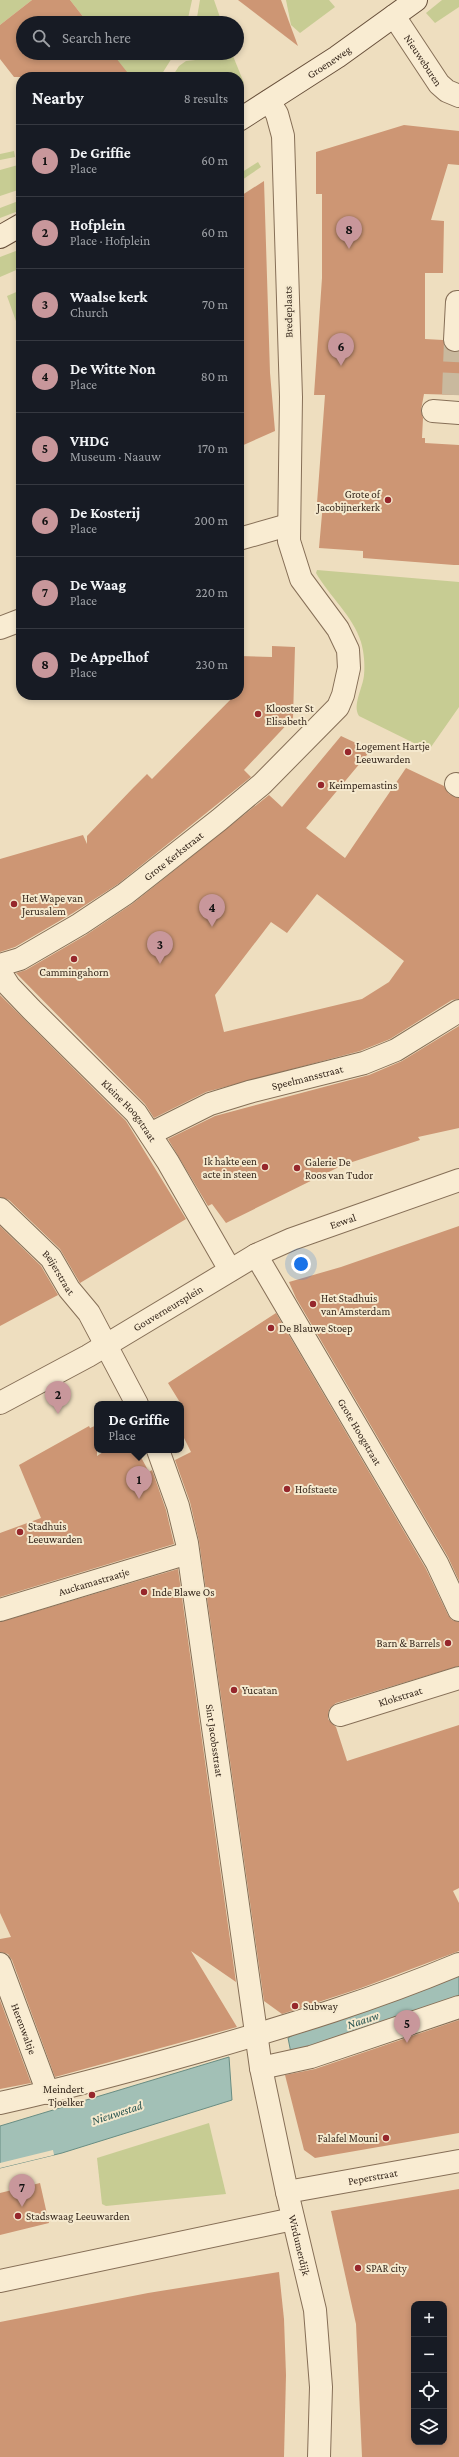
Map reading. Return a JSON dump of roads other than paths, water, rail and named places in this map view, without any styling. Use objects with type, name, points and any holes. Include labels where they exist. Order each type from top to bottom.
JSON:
[{"type":"street","name":"Groeneweg","points":[[244,117],[337,57],[416,0]]},
{"type":"street","name":"Nieuweburen","points":[[394,16],[439,84],[447,91],[459,96]]},
{"type":"street","name":"Bredeplaats","points":[[270,101],[277,114],[283,136],[291,397],[288,525],[294,560],[301,579],[338,629],[348,650],[349,668],[345,688],[338,707],[326,718]]},
{"type":"street","points":[[0,237],[14,227]]},
{"type":"street","points":[[455,340],[458,302]]},
{"type":"street","points":[[244,538],[288,525]]},
{"type":"street","points":[[0,628],[16,622]]},
{"type":"street","name":"Grote Kerkstraat","points":[[0,965],[20,959],[49,943],[125,894],[262,784],[326,718]]},
{"type":"street","name":"Kleine Hoogstraat","points":[[0,972],[9,986],[136,1113],[150,1134],[230,1270]]},
{"type":"street","name":"Speelmansstraat","points":[[150,1134],[210,1104],[249,1092],[364,1063],[396,1050],[459,1011]]},
{"type":"street","name":"Eewal","points":[[230,1270],[256,1255],[300,1236],[459,1180]]},
{"type":"street","name":"Beijerstraat","points":[[0,1209],[51,1258],[69,1289],[89,1314],[105,1345]]},
{"type":"street","name":"Grote Hoogstraat","points":[[256,1255],[437,1562],[459,1610]]},
{"type":"street","name":"Gouverneursplein","points":[[0,1403],[105,1345],[230,1270]]},
{"type":"street","points":[[105,1345],[135,1401]]},
{"type":"street","name":"Sint Jacobsstraat","points":[[159,1453],[178,1506],[188,1554],[256,2035]]},
{"type":"street","name":"Auckamastraatje","points":[[0,1610],[188,1554]]},
{"type":"street","name":"Klokstraat","points":[[340,1715],[459,1678]]},
{"type":"street","name":"Herenwaltje","points":[[0,1964],[46,2086]]},
{"type":"street","points":[[0,2103],[46,2086],[233,2042],[282,2028],[351,2005],[459,1964]]},
{"type":"street","points":[[261,2068],[292,2061],[459,2007]]},
{"type":"street","name":"Wirdumerdijk","points":[[256,2035],[261,2068],[287,2192],[315,2310],[321,2387],[319,2457]]},
{"type":"street","name":"Peperstraat","points":[[287,2192],[459,2161]]},
{"type":"street","points":[[0,2281],[293,2219]]},
{"type":"water","name":"Naauw","points":[[459,1975],[459,1997],[291,2053],[288,2038],[300,2031]]},
{"type":"water","name":"Nieuwestad","points":[[229,2057],[232,2100],[62,2153],[0,2168],[0,2126]]},
{"type":"tunnel","points":[[453,395],[455,340]]},
{"type":"place","name":"De Appelhof","points":[[349,249]]},
{"type":"place","name":"De Kosterij","points":[[341,366]]},
{"type":"place","name":"Grote of Jacobijnerkerk","points":[[388,500]]},
{"type":"place","name":"Klooster St Elisabeth","points":[[258,714]]},
{"type":"place","name":"Logement Hartje Leeuwarden","points":[[348,752]]},
{"type":"place","name":"Keimpemastins","points":[[321,785]]},
{"type":"place","name":"Het Wape van Jerusalem","points":[[14,904]]},
{"type":"place","name":"De Witte Non","points":[[212,927]]},
{"type":"place","name":"Cammingahorn","points":[[74,959]]},
{"type":"place","name":"Waalse kerk","points":[[160,964]]},
{"type":"place","name":"Ik hakte een acte in steen","points":[[265,1167]]},
{"type":"place","name":"Galerie De Roos van Tudor","points":[[297,1168]]},
{"type":"place","name":"Het Stadhuis van Amsterdam","points":[[313,1304]]},
{"type":"place","name":"De Blauwe Stoep","points":[[271,1328]]},
{"type":"place","name":"Hofplein","points":[[58,1414]]},
{"type":"place","name":"Hofstaete","points":[[287,1489]]},
{"type":"place","name":"De Griffie","points":[[139,1499]]},
{"type":"place","name":"Stadhuis Leeuwarden","points":[[20,1532]]},
{"type":"place","name":"Inde Blawe Os","points":[[144,1592]]},
{"type":"place","name":"Barn & Barrels","points":[[448,1643]]},
{"type":"place","name":"Yucatan","points":[[234,1690]]},
{"type":"place","name":"Subway","points":[[295,2006]]},
{"type":"place","name":"VHDG","points":[[407,2043]]},
{"type":"place","name":"Meindert Tjoelker","points":[[92,2095]]},
{"type":"place","name":"Falafel Mouni","points":[[386,2138]]},
{"type":"place","name":"De Waag","points":[[22,2207]]},
{"type":"place","name":"Stadswaag Leeuwarden","points":[[18,2216]]},
{"type":"place","name":"SPAR city","points":[[358,2268]]}]
